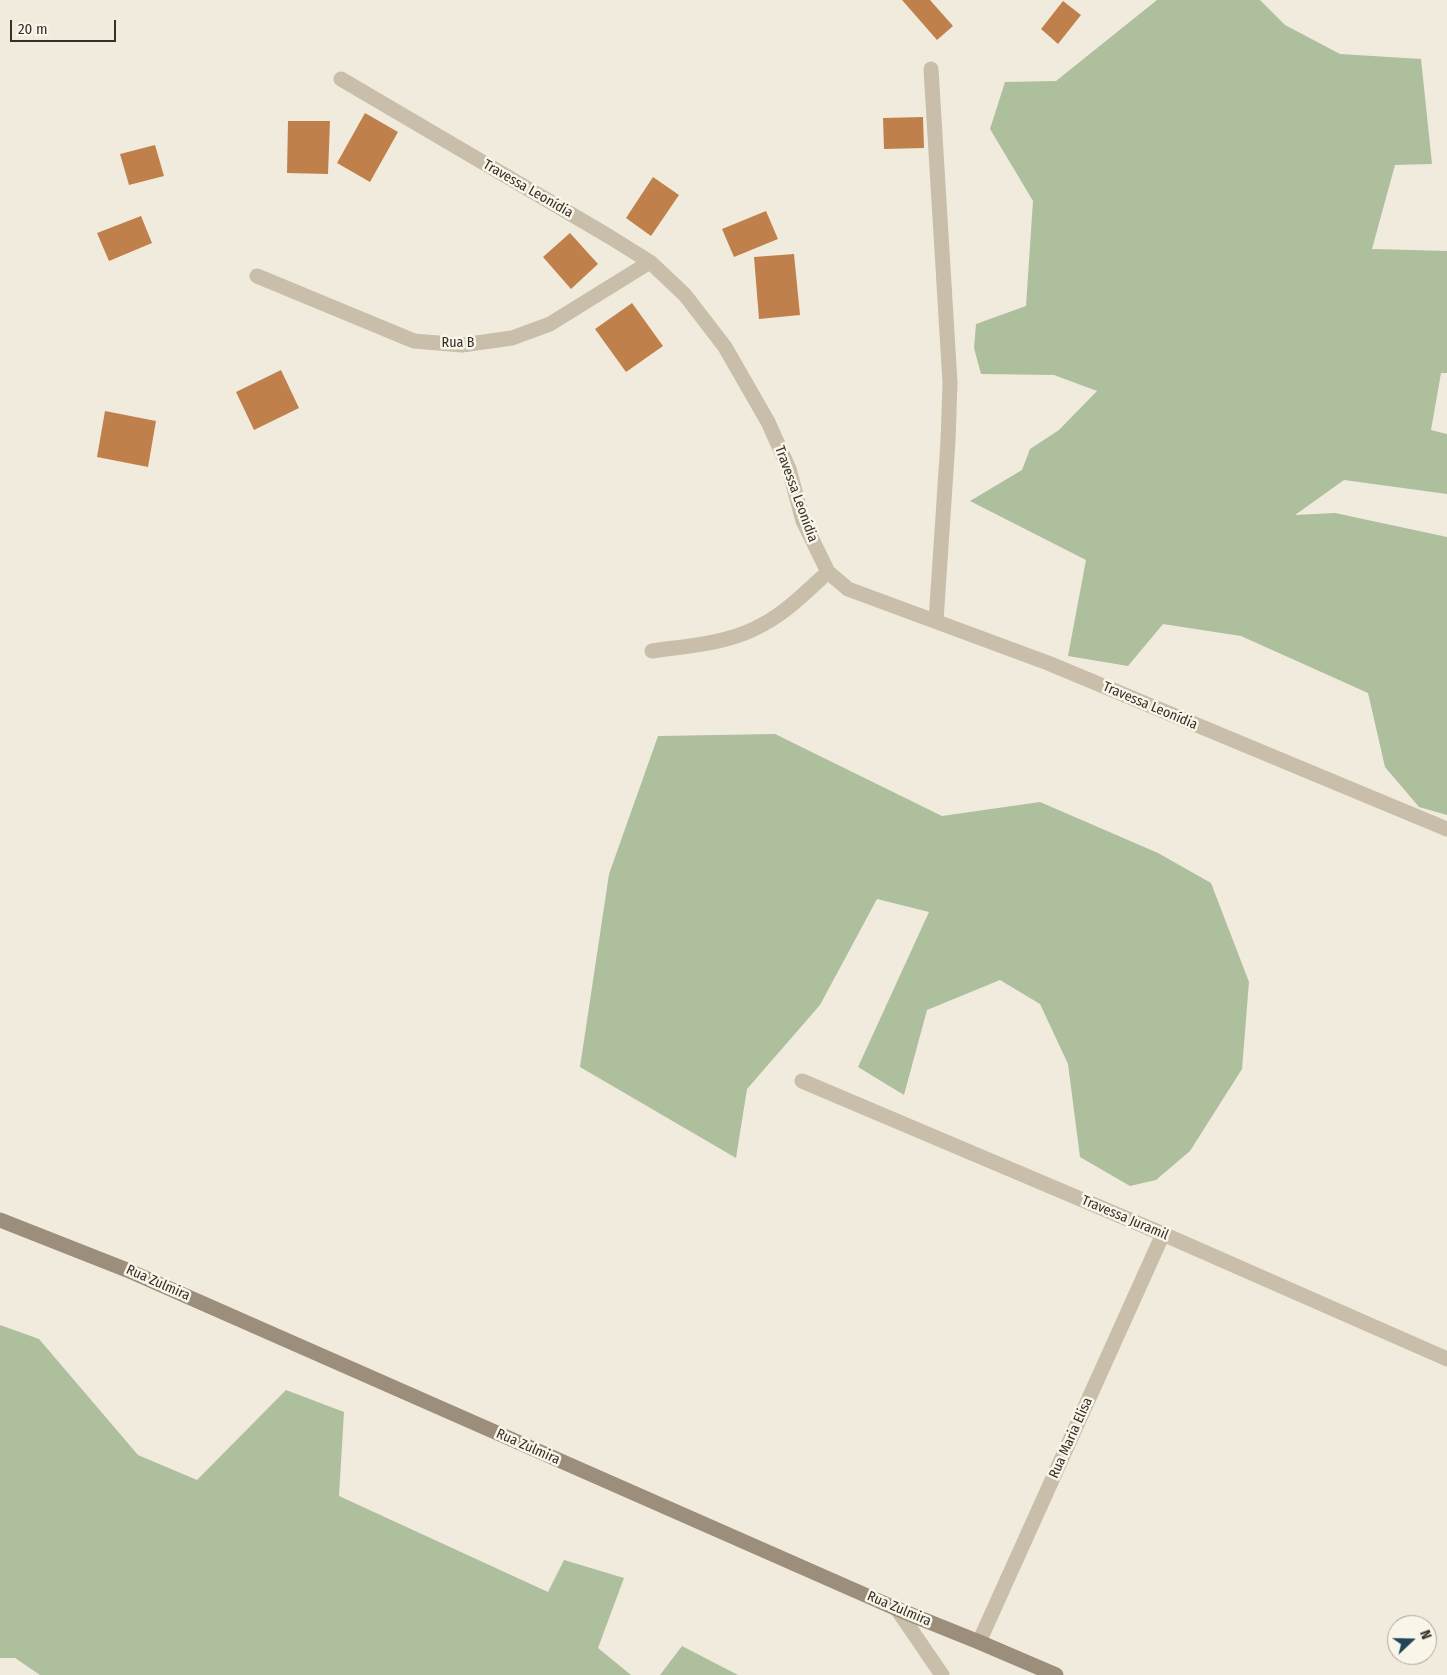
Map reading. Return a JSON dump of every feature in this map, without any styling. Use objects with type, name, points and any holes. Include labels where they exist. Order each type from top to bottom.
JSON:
[{"type":"street","points":[[931,69],[950,383],[936,621]]},
{"type":"street","name":"Travessa Leonídia","points":[[341,79],[650,262],[685,295],[725,347],[768,422],[789,469],[804,521],[828,572],[848,589],[1048,663],[1447,829]]},
{"type":"street","name":"Rua B","points":[[258,276],[414,340],[462,345],[512,338],[550,324],[650,262]]},
{"type":"street","points":[[652,650],[717,641],[754,629],[793,605],[828,572]]},
{"type":"street","name":"Travessa Juramil","points":[[802,1081],[1163,1234],[1447,1359]]},
{"type":"street","name":"Rua Zulmira","points":[[0,1220],[127,1270],[897,1609],[1056,1675]]},
{"type":"street","name":"Rua Maria Elisa","points":[[979,1642],[1163,1234]]},
{"type":"street","points":[[897,1609],[942,1675]]},
{"type":"green space","points":[[1157,0],[1260,0],[1285,25],[1340,54],[1421,59],[1432,164],[1395,165],[1372,249],[1447,251],[1447,373],[1441,373],[1431,430],[1447,434],[1447,494],[1344,480],[1295,515],[1335,513],[1447,537],[1447,815],[1419,807],[1385,767],[1368,693],[1241,636],[1163,624],[1128,666],[1068,656],[1086,560],[970,501],[1022,470],[1030,449],[1059,430],[1097,391],[1054,375],[981,374],[974,348],[976,324],[1026,306],[1033,201],[990,129],[1005,82],[1056,81]]},
{"type":"green space","points":[[775,734],[942,816],[1040,802],[1158,853],[1211,883],[1249,982],[1242,1069],[1190,1151],[1156,1180],[1130,1186],[1080,1157],[1068,1064],[1040,1004],[1000,980],[927,1010],[904,1095],[858,1067],[929,912],[877,899],[820,1005],[747,1089],[736,1158],[580,1067],[609,874],[658,736]]},
{"type":"green space","points":[[0,1325],[39,1339],[138,1455],[197,1480],[286,1390],[344,1412],[339,1496],[548,1592],[564,1560],[624,1578],[598,1648],[631,1675],[40,1675],[15,1658],[0,1658]]},
{"type":"green space","points":[[682,1646],[738,1675],[660,1675]]},
{"type":"building","points":[[902,0],[930,0],[953,26],[937,40]]},
{"type":"building","points":[[1063,1],[1081,15],[1058,44],[1041,29]]},
{"type":"building","points":[[365,113],[398,132],[370,182],[337,163]]},
{"type":"building","points":[[923,117],[924,148],[884,149],[883,118]]},
{"type":"building","points":[[288,121],[330,121],[328,174],[287,173]]},
{"type":"building","points":[[155,145],[164,176],[129,185],[120,154]]},
{"type":"building","points":[[653,177],[679,195],[651,236],[626,218]]},
{"type":"building","points":[[766,211],[778,239],[734,257],[722,229]]},
{"type":"building","points":[[141,216],[152,243],[109,261],[97,233]]},
{"type":"building","points":[[570,233],[598,264],[571,289],[543,257]]},
{"type":"building","points":[[794,254],[800,315],[759,319],[754,257]]},
{"type":"building","points":[[632,303],[663,346],[626,372],[595,329]]},
{"type":"building","points":[[281,370],[299,408],[254,430],[236,392]]},
{"type":"building","points":[[105,411],[156,421],[148,467],[97,457]]}]
